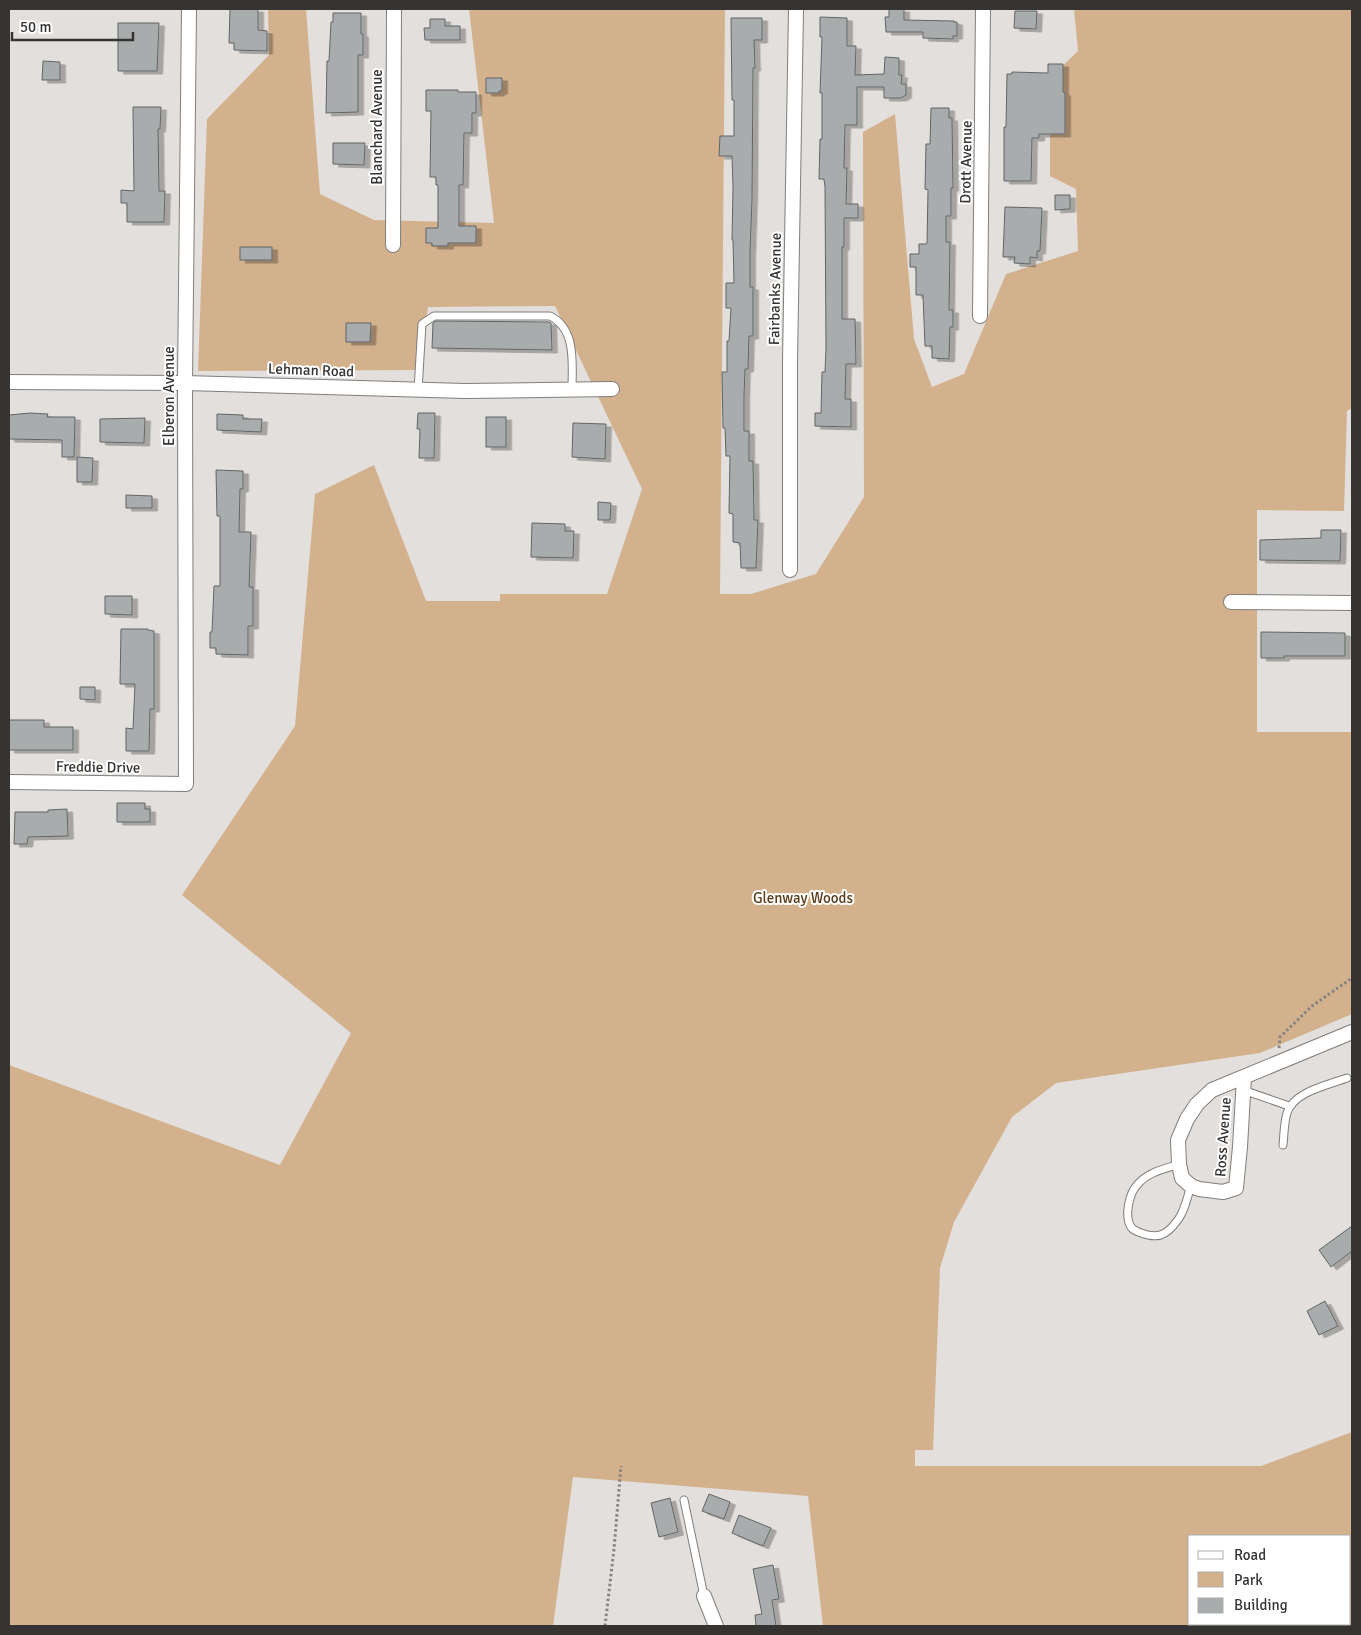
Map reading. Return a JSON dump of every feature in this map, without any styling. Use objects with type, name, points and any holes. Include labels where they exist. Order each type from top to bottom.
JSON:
[{"type":"street","name":"Elberon Avenue","points":[[186,784],[185,383],[189,9]]},
{"type":"street","name":"Blanchard Avenue","points":[[393,245],[394,9]]},
{"type":"street","name":"Fairbanks Avenue","points":[[790,570],[790,360],[796,9]]},
{"type":"street","name":"Drott Avenue","points":[[980,316],[983,9]]},
{"type":"street","name":"Lehman Road","points":[[9,382],[185,383],[418,390],[612,390]]},
{"type":"street","points":[[1232,602],[1352,604]]},
{"type":"street","name":"Freddie Drive","points":[[9,782],[186,784]]},
{"type":"street","name":"Ross Avenue","points":[[1244,1084],[1236,1188],[1223,1192],[1191,1186],[1182,1178],[1179,1164],[1178,1140],[1187,1119],[1197,1104],[1212,1090],[1244,1084],[1352,1032]]},
{"type":"street","points":[[704,1596],[716,1626]]},
{"type":"lane","points":[[418,390],[422,324],[434,316],[550,316],[558,320],[564,329],[572,350],[572,390]]},
{"type":"lane","points":[[1283,1145],[1286,1114],[1289,1106],[1298,1096],[1347,1078]]},
{"type":"lane","points":[[1244,1084],[1289,1106]]},
{"type":"lane","points":[[1179,1164],[1153,1172],[1138,1184],[1129,1199],[1128,1212],[1131,1227],[1136,1231],[1151,1236],[1162,1235],[1168,1231],[1178,1220],[1191,1186]]},
{"type":"lane","points":[[684,1500],[704,1596]]},
{"type":"path","points":[[1279,1049],[1280,1037],[1312,1006],[1352,978]]},
{"type":"path","points":[[605,1626],[621,1466]]},
{"type":"green space","name":"Glenway Woods","points":[[268,9],[306,9],[320,194],[374,220],[494,223],[469,9],[725,9],[720,594],[751,594],[816,574],[864,497],[863,132],[895,114],[914,339],[932,387],[964,374],[1006,274],[1078,251],[1076,189],[1050,176],[1050,78],[1078,51],[1074,9],[1352,9],[1352,408],[1347,411],[1344,511],[1257,510],[1257,732],[1352,732],[1352,1014],[1260,1053],[1056,1083],[1012,1117],[954,1222],[940,1268],[933,1450],[915,1450],[915,1466],[1261,1466],[1352,1432],[1352,1626],[823,1626],[808,1496],[573,1477],[553,1626],[9,1626],[9,1065],[280,1165],[351,1033],[182,895],[295,726],[315,494],[374,465],[426,601],[500,601],[500,594],[607,594],[642,489],[555,306],[428,307],[418,370],[198,371],[207,119],[269,55]]},
{"type":"building","points":[[230,9],[258,9],[258,30],[267,31],[267,51],[234,50],[234,43],[229,43]]},
{"type":"building","points":[[889,9],[904,9],[904,20],[957,22],[957,36],[953,36],[953,39],[923,38],[923,32],[886,32],[885,17],[889,17]]},
{"type":"building","points":[[1015,11],[1037,11],[1036,29],[1014,28]]},
{"type":"building","points":[[333,13],[361,13],[363,55],[358,55],[358,112],[326,113],[327,61],[329,61]]},
{"type":"building","points":[[820,17],[847,18],[847,46],[856,46],[855,75],[884,74],[885,57],[899,58],[899,75],[902,75],[901,84],[906,84],[906,95],[901,98],[884,98],[884,87],[857,87],[857,125],[845,125],[844,168],[847,168],[846,204],[858,204],[858,218],[844,218],[844,247],[842,247],[842,319],[855,319],[856,364],[846,364],[845,399],[851,399],[851,427],[815,426],[815,413],[821,413],[822,372],[825,372],[826,348],[825,187],[824,179],[819,179],[820,139],[822,139],[822,93],[820,93],[822,37],[820,37]]},
{"type":"building","points":[[731,18],[762,18],[762,40],[754,40],[755,68],[753,68],[750,253],[750,287],[753,287],[753,336],[749,336],[748,369],[745,369],[744,396],[744,431],[749,431],[749,461],[753,461],[754,520],[758,520],[756,568],[741,568],[740,543],[733,542],[733,514],[729,513],[730,456],[726,456],[725,428],[723,428],[722,372],[727,372],[727,341],[729,341],[731,308],[726,308],[726,283],[734,283],[732,240],[733,188],[732,156],[719,156],[720,136],[734,136]]},
{"type":"building","points":[[430,19],[445,19],[445,26],[460,26],[460,40],[425,40],[424,28],[430,28]]},
{"type":"building","points":[[118,23],[159,23],[157,71],[118,71]]},
{"type":"building","points":[[43,61],[60,62],[60,80],[42,80]]},
{"type":"building","points":[[1048,64],[1063,64],[1065,134],[1039,134],[1039,138],[1032,138],[1031,181],[1004,181],[1004,127],[1006,127],[1007,74],[1012,74],[1012,72],[1048,73]]},
{"type":"building","points":[[486,78],[502,78],[502,91],[499,91],[499,93],[486,93]]},
{"type":"building","points":[[426,90],[476,92],[476,113],[472,113],[472,133],[464,133],[463,185],[459,185],[459,226],[476,226],[476,243],[448,243],[448,246],[432,246],[432,243],[426,243],[426,228],[438,228],[438,185],[436,185],[436,177],[430,177],[431,111],[426,111]]},
{"type":"building","points":[[133,107],[161,107],[160,129],[158,129],[159,191],[165,191],[164,222],[127,222],[127,203],[121,203],[121,190],[134,191]]},
{"type":"building","points":[[931,108],[949,108],[949,118],[952,118],[953,188],[951,188],[951,216],[946,216],[946,242],[950,242],[949,310],[953,310],[953,327],[950,327],[949,359],[932,358],[932,346],[925,346],[923,295],[916,295],[916,267],[910,267],[910,254],[919,254],[919,244],[927,243],[928,190],[925,189],[926,144],[930,144]]},
{"type":"building","points":[[333,143],[365,143],[364,165],[333,164]]},
{"type":"building","points":[[1055,195],[1070,195],[1070,209],[1055,210]]},
{"type":"building","points":[[1005,207],[1042,208],[1040,251],[1037,251],[1037,258],[1030,257],[1030,264],[1014,263],[1015,257],[1003,257]]},
{"type":"building","points":[[240,247],[272,247],[272,260],[240,260]]},
{"type":"building","points":[[436,321],[549,322],[551,323],[552,350],[432,348],[433,323]]},
{"type":"building","points":[[346,323],[371,323],[370,342],[346,342]]},
{"type":"building","points":[[418,413],[435,413],[434,458],[419,458],[420,429],[417,429]]},
{"type":"building","points":[[48,414],[47,417],[75,417],[74,457],[62,457],[62,440],[9,439],[9,415]]},
{"type":"building","points":[[217,414],[243,415],[243,419],[262,419],[261,432],[217,430]]},
{"type":"building","points":[[486,417],[506,417],[506,447],[486,447]]},
{"type":"building","points":[[145,418],[144,443],[100,442],[100,419]]},
{"type":"building","points":[[573,423],[606,424],[605,459],[572,457]]},
{"type":"building","points":[[77,457],[93,458],[92,482],[77,482]]},
{"type":"building","points":[[216,470],[243,471],[243,489],[240,489],[239,532],[251,532],[249,587],[253,587],[253,626],[248,626],[248,655],[216,654],[216,648],[210,648],[214,586],[220,586],[220,516],[217,516]]},
{"type":"building","points":[[126,495],[152,496],[152,508],[126,508]]},
{"type":"building","points":[[598,502],[611,503],[610,520],[598,520]]},
{"type":"building","points":[[532,523],[565,524],[565,531],[574,531],[573,558],[531,557]]},
{"type":"building","points":[[1321,530],[1341,530],[1340,561],[1260,560],[1260,540],[1321,538]]},
{"type":"building","points":[[105,596],[132,596],[132,615],[105,614]]},
{"type":"building","points":[[121,629],[148,629],[154,631],[154,709],[150,709],[149,751],[126,751],[126,728],[133,729],[135,684],[120,684]]},
{"type":"building","points":[[1261,632],[1345,633],[1345,656],[1261,658]]},
{"type":"building","points":[[80,687],[95,687],[95,700],[80,699]]},
{"type":"building","points":[[9,720],[44,720],[44,727],[73,727],[73,750],[9,750]]},
{"type":"building","points":[[117,803],[145,803],[145,809],[150,809],[150,822],[117,822]]},
{"type":"building","points":[[67,809],[68,836],[28,837],[27,844],[14,844],[15,812],[48,812],[48,810]]},
{"type":"building","points":[[1352,1226],[1352,1251],[1331,1267],[1319,1250]]},
{"type":"building","points":[[1325,1301],[1338,1326],[1319,1335],[1307,1311]]},
{"type":"building","points":[[709,1494],[730,1502],[724,1519],[702,1511]]},
{"type":"building","points":[[670,1498],[678,1532],[659,1537],[651,1503]]},
{"type":"building","points":[[739,1515],[771,1528],[763,1546],[732,1533]]},
{"type":"building","points":[[773,1565],[779,1599],[772,1600],[776,1626],[756,1626],[755,1615],[762,1614],[753,1569]]}]
